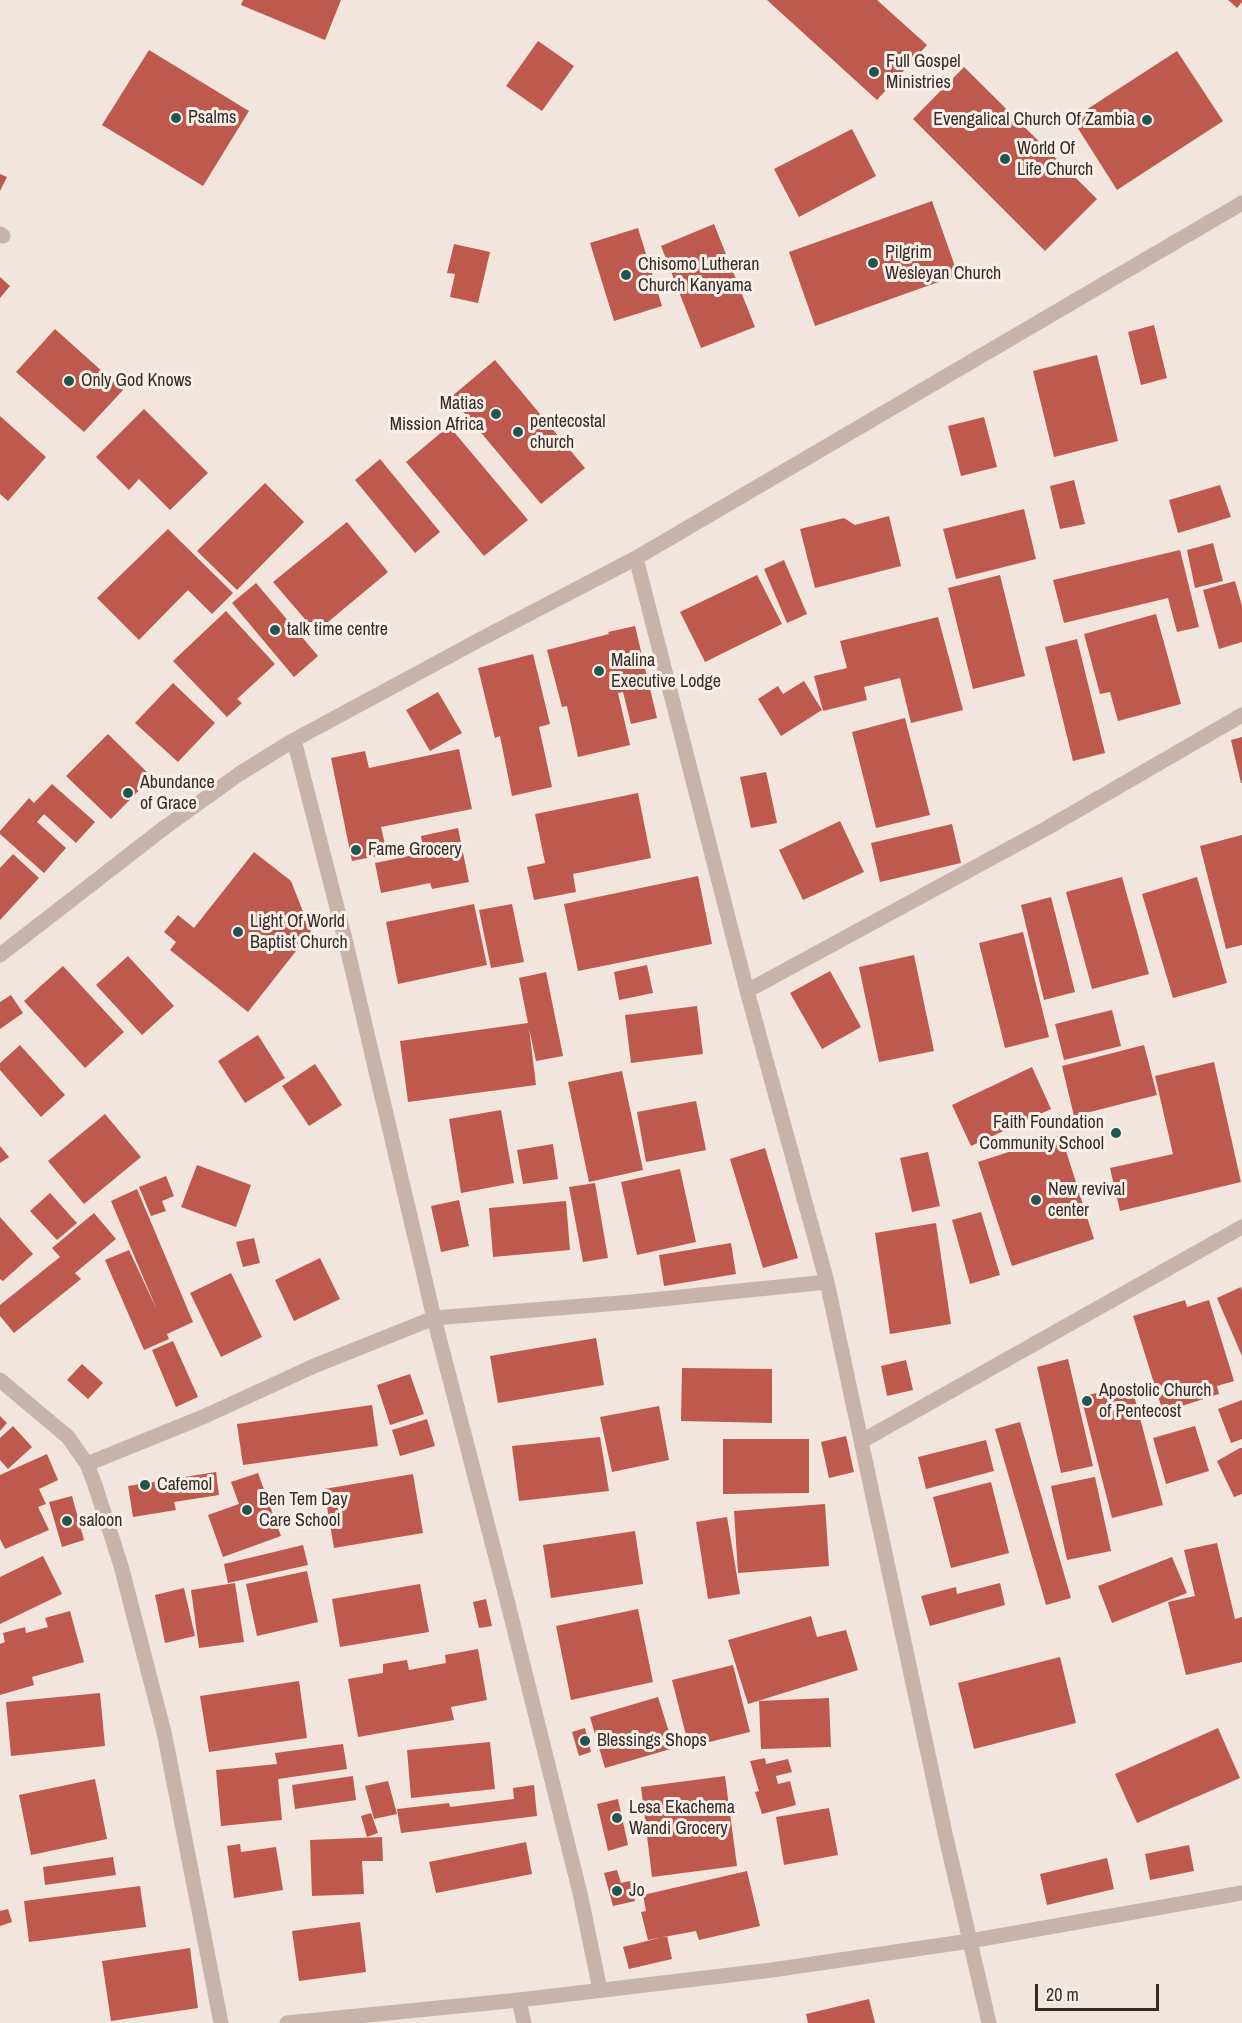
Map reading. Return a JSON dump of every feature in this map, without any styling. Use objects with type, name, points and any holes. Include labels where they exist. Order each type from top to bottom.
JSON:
[{"type":"street","points":[[0,955],[164,828],[239,774],[294,740],[636,558],[1242,203]]},
{"type":"street","points":[[636,558],[747,991],[827,1282],[945,1833],[989,2023]]},
{"type":"street","points":[[747,991],[1047,828],[1242,715]]},
{"type":"street","points":[[294,740],[344,935],[434,1318],[574,1870],[600,1990]]},
{"type":"street","points":[[862,1441],[1242,1227]]},
{"type":"street","points":[[87,1464],[203,1417],[314,1365],[434,1318],[633,1302],[827,1282]]},
{"type":"street","points":[[0,1380],[68,1437],[87,1464],[122,1566],[164,1732],[221,2023]]},
{"type":"street","points":[[287,2023],[519,2000],[772,1970],[970,1941],[1242,1893]]},
{"type":"street","points":[[519,2000],[524,2023]]},
{"type":"building","points":[[243,0],[341,0],[325,40],[241,5]]},
{"type":"building","name":"Full Gospel Ministries","points":[[767,0],[877,0],[927,45],[877,100]]},
{"type":"building","points":[[1228,0],[1242,0],[1242,2],[1237,8]]},
{"type":"building","points":[[538,41],[574,66],[542,111],[506,86]]},
{"type":"building","name":"Psalms","points":[[149,50],[249,111],[203,186],[102,125]]},
{"type":"building","name":"Evengalical Church Of Zambia","points":[[1177,51],[1223,121],[1117,190],[1072,119]]},
{"type":"building","name":"World Of Life Church","points":[[964,67],[1097,199],[1045,251],[913,119]]},
{"type":"building","points":[[852,129],[876,176],[799,217],[774,169]]},
{"type":"building","points":[[0,174],[7,177],[0,191]]},
{"type":"building","name":"Pilgrim Wesleyan Church","points":[[932,201],[958,275],[815,326],[789,252]]},
{"type":"building","points":[[714,224],[755,327],[701,348],[661,246]]},
{"type":"building","name":"Chisomo Lutheran Church Kanyama","points":[[638,228],[662,306],[614,321],[590,243]]},
{"type":"building","points":[[454,244],[490,252],[478,303],[450,297],[455,274],[447,273]]},
{"type":"building","points":[[0,277],[10,286],[0,298]]},
{"type":"building","points":[[1154,325],[1167,378],[1141,385],[1128,332]]},
{"type":"building","name":"Only God Knows","points":[[55,329],[123,390],[84,432],[16,372]]},
{"type":"building","points":[[1097,355],[1118,441],[1054,457],[1033,371]]},
{"type":"building","name":"pentecostal church","points":[[495,360],[585,468],[541,504],[451,397]]},
{"type":"building","points":[[144,409],[208,473],[170,510],[139,479],[129,490],[96,457]]},
{"type":"building","points":[[0,416],[46,457],[8,501],[0,494]]},
{"type":"building","points":[[984,417],[997,467],[961,476],[948,426]]},
{"type":"building","points":[[449,426],[528,520],[484,556],[406,462]]},
{"type":"building","points":[[380,459],[440,532],[415,553],[355,480]]},
{"type":"building","points":[[1074,480],[1085,524],[1060,529],[1050,486]]},
{"type":"building","points":[[265,483],[304,522],[237,590],[197,551]]},
{"type":"building","points":[[1220,485],[1231,517],[1178,533],[1169,500]]},
{"type":"building","points":[[1024,509],[1036,559],[956,579],[943,529]]},
{"type":"building","points":[[889,516],[901,566],[815,588],[800,529],[844,518],[855,525]]},
{"type":"building","points":[[347,522],[388,572],[316,632],[273,582]]},
{"type":"building","points":[[168,529],[233,593],[212,614],[188,590],[139,640],[97,598]]},
{"type":"building","points":[[1213,543],[1223,581],[1195,588],[1187,550]]},
{"type":"building","points":[[1180,550],[1199,627],[1177,632],[1168,598],[1064,623],[1053,580]]},
{"type":"building","points":[[784,560],[807,614],[787,623],[764,569]]},
{"type":"building","points":[[757,575],[782,624],[705,662],[680,612]]},
{"type":"building","points":[[1000,575],[1025,676],[973,689],[948,588]]},
{"type":"building","points":[[1235,581],[1242,606],[1242,642],[1219,649],[1203,590]]},
{"type":"building","name":"talk time centre","points":[[256,583],[318,656],[294,677],[232,603]]},
{"type":"building","points":[[226,611],[275,664],[237,699],[242,703],[227,717],[173,661]]},
{"type":"building","points":[[1156,614],[1181,704],[1118,721],[1110,692],[1100,694],[1084,634]]},
{"type":"building","points":[[938,617],[963,710],[911,723],[900,678],[864,687],[867,700],[823,711],[814,676],[847,668],[840,641]]},
{"type":"building","name":"Malina Executive Lodge","points":[[635,626],[657,718],[631,724],[623,692],[618,693],[630,745],[578,757],[567,706],[562,707],[547,650]]},
{"type":"building","points":[[1077,639],[1105,753],[1073,761],[1045,647]]},
{"type":"building","points":[[533,654],[550,724],[539,727],[552,787],[512,796],[500,736],[495,738],[478,668]]},
{"type":"building","points":[[804,681],[822,710],[781,736],[758,699],[778,686],[783,694]]},
{"type":"building","points":[[173,683],[215,723],[178,762],[135,723]]},
{"type":"building","points":[[438,692],[462,733],[430,751],[406,710]]},
{"type":"building","points":[[905,718],[930,815],[876,828],[852,732]]},
{"type":"building","points":[[108,734],[152,777],[111,819],[66,776]]},
{"type":"building","points":[[1242,737],[1242,783],[1241,783],[1231,740]]},
{"type":"building","points":[[459,749],[472,809],[381,827],[387,854],[352,861],[331,758],[365,751],[369,768]]},
{"type":"building","points":[[766,772],[777,823],[751,828],[740,777]]},
{"type":"building","points":[[52,784],[95,822],[76,843],[44,814],[37,822],[66,848],[44,873],[0,834],[0,831],[29,798],[34,803]]},
{"type":"building","points":[[638,793],[651,858],[573,874],[576,892],[534,900],[527,867],[545,863],[535,814]]},
{"type":"building","points":[[840,821],[864,872],[803,900],[779,850]]},
{"type":"building","points":[[952,824],[961,863],[880,882],[871,843]]},
{"type":"building","points":[[458,828],[469,882],[432,889],[430,883],[381,893],[375,863],[424,853],[421,836]]},
{"type":"building","points":[[1242,835],[1242,945],[1226,949],[1200,846]]},
{"type":"building","name":"Light Of World Baptist Church","points":[[254,852],[291,881],[311,932],[248,1012],[170,950],[176,942],[164,932],[178,915],[194,928]]},
{"type":"building","points":[[13,854],[39,878],[0,920],[0,868]]},
{"type":"building","points":[[698,876],[712,944],[578,971],[564,904]]},
{"type":"building","points":[[1122,877],[1149,974],[1092,989],[1066,892]]},
{"type":"building","points":[[1197,877],[1227,983],[1173,998],[1142,894]]},
{"type":"building","points":[[1051,897],[1075,992],[1044,1000],[1021,905]]},
{"type":"building","points":[[474,904],[487,965],[398,984],[386,922]]},
{"type":"building","points":[[512,904],[524,962],[491,968],[479,910]]},
{"type":"building","points":[[1023,932],[1049,1037],[1005,1048],[979,943]]},
{"type":"building","points":[[914,955],[934,1051],[879,1062],[859,967]]},
{"type":"building","points":[[128,956],[174,1006],[142,1035],[96,985]]},
{"type":"building","points":[[647,965],[653,993],[619,1000],[614,972]]},
{"type":"building","points":[[63,966],[124,1032],[85,1068],[24,1001]]},
{"type":"building","points":[[830,971],[861,1027],[822,1049],[790,993]]},
{"type":"building","points":[[546,972],[563,1056],[536,1061],[529,1028],[536,1085],[408,1102],[400,1041],[528,1023],[519,978]]},
{"type":"building","points":[[11,995],[23,1013],[0,1029],[0,1002]]},
{"type":"building","points":[[697,1006],[703,1054],[631,1063],[625,1015]]},
{"type":"building","points":[[1112,1010],[1121,1046],[1064,1060],[1055,1024]]},
{"type":"building","points":[[258,1035],[285,1078],[245,1103],[218,1061]]},
{"type":"building","points":[[20,1045],[65,1095],[41,1117],[0,1070],[0,1063]]},
{"type":"building","points":[[1144,1045],[1157,1095],[1074,1116],[1062,1066]]},
{"type":"building","points":[[1214,1062],[1241,1182],[1120,1211],[1110,1168],[1173,1154],[1155,1076]]},
{"type":"building","points":[[315,1064],[342,1105],[309,1126],[282,1086]]},
{"type":"building","points":[[1032,1067],[1051,1109],[971,1146],[952,1105]]},
{"type":"building","points":[[622,1071],[643,1170],[589,1182],[568,1082]]},
{"type":"building","points":[[696,1101],[706,1150],[646,1162],[637,1112]]},
{"type":"building","points":[[501,1110],[514,1183],[461,1193],[449,1119]]},
{"type":"building","points":[[105,1114],[141,1157],[84,1204],[48,1161]]},
{"type":"building","name":"New revival center","points":[[1061,1135],[1094,1239],[1012,1266],[978,1162]]},
{"type":"building","points":[[553,1144],[558,1179],[523,1184],[517,1150]]},
{"type":"building","points":[[0,1146],[9,1157],[0,1163]]},
{"type":"building","points":[[765,1148],[798,1258],[763,1268],[730,1159]]},
{"type":"building","points":[[928,1152],[940,1206],[912,1212],[900,1158]]},
{"type":"building","points":[[197,1165],[251,1185],[236,1227],[181,1207]]},
{"type":"building","points":[[680,1169],[696,1242],[637,1255],[621,1182]]},
{"type":"building","points":[[166,1176],[174,1196],[162,1201],[166,1211],[151,1216],[139,1187]]},
{"type":"building","points":[[595,1183],[608,1258],[583,1262],[569,1187]]},
{"type":"building","points":[[137,1189],[193,1322],[167,1334],[169,1339],[144,1350],[105,1260],[129,1250],[157,1310],[111,1201]]},
{"type":"building","points":[[50,1193],[77,1223],[57,1240],[30,1211]]},
{"type":"building","points":[[459,1200],[469,1246],[441,1252],[431,1206]]},
{"type":"building","points":[[566,1201],[570,1250],[493,1257],[489,1208]]},
{"type":"building","points":[[981,1212],[1000,1275],[970,1284],[952,1220]]},
{"type":"building","points":[[94,1213],[116,1239],[75,1273],[81,1279],[14,1333],[0,1316],[0,1305],[60,1257],[52,1248]]},
{"type":"building","points":[[0,1217],[33,1254],[3,1281],[0,1279]]},
{"type":"building","points":[[936,1223],[951,1324],[890,1334],[875,1233]]},
{"type":"building","points":[[254,1238],[260,1263],[243,1267],[236,1242]]},
{"type":"building","points":[[731,1243],[736,1274],[664,1286],[659,1255]]},
{"type":"building","points":[[320,1258],[340,1299],[294,1321],[275,1280]]},
{"type":"building","points":[[231,1273],[262,1337],[221,1357],[190,1293]]},
{"type":"building","points":[[1241,1287],[1242,1291],[1242,1356],[1217,1298]]},
{"type":"building","points":[[1185,1300],[1187,1307],[1209,1300],[1234,1381],[1217,1386],[1219,1394],[1163,1412],[1133,1316]]},
{"type":"building","points":[[596,1338],[604,1385],[498,1403],[490,1356]]},
{"type":"building","points":[[173,1341],[198,1397],[176,1407],[152,1350]]},
{"type":"building","points":[[1068,1359],[1093,1466],[1061,1473],[1037,1367]]},
{"type":"building","points":[[906,1360],[913,1390],[887,1396],[881,1366]]},
{"type":"building","points":[[82,1364],[103,1383],[88,1399],[67,1380]]},
{"type":"building","points":[[682,1368],[772,1369],[772,1423],[681,1421]]},
{"type":"building","points":[[410,1374],[424,1414],[390,1425],[377,1385]]},
{"type":"building","points":[[1131,1384],[1163,1505],[1112,1518],[1081,1397]]},
{"type":"building","points":[[1242,1400],[1242,1439],[1231,1443],[1218,1409]]},
{"type":"building","points":[[372,1405],[378,1446],[243,1465],[237,1424]]},
{"type":"building","points":[[659,1406],[669,1460],[612,1472],[600,1417]]},
{"type":"building","points":[[0,1416],[7,1423],[0,1431]]},
{"type":"building","points":[[427,1419],[435,1446],[400,1456],[392,1430]]},
{"type":"building","points":[[1020,1422],[1071,1598],[1046,1605],[995,1429]]},
{"type":"building","points":[[13,1426],[32,1447],[8,1469],[0,1460],[0,1438]]},
{"type":"building","points":[[1195,1426],[1209,1471],[1166,1484],[1153,1438]]},
{"type":"building","points":[[846,1436],[854,1472],[829,1478],[821,1442]]},
{"type":"building","points":[[600,1437],[609,1491],[519,1501],[512,1446]]},
{"type":"building","points":[[723,1439],[809,1439],[809,1493],[723,1494]]},
{"type":"building","points":[[986,1440],[994,1471],[926,1489],[918,1457]]},
{"type":"building","points":[[1242,1448],[1242,1494],[1234,1497],[1217,1461]]},
{"type":"building","points":[[47,1454],[58,1480],[39,1489],[46,1504],[38,1507],[49,1530],[5,1549],[0,1539],[0,1475]]},
{"type":"building","points":[[216,1472],[219,1495],[174,1502],[176,1510],[133,1517],[128,1486]]},
{"type":"building","name":"Ben Tem Day Care School","points":[[258,1473],[281,1536],[223,1557],[208,1515],[239,1504],[231,1482]]},
{"type":"building","points":[[413,1474],[423,1533],[334,1548],[324,1489]]},
{"type":"building","points":[[1095,1477],[1111,1551],[1067,1560],[1051,1486]]},
{"type":"building","points":[[991,1482],[1009,1553],[951,1568],[933,1497]]},
{"type":"building","name":"saloon","points":[[72,1496],[84,1540],[62,1547],[49,1502]]},
{"type":"building","points":[[825,1504],[829,1566],[738,1573],[734,1511]]},
{"type":"building","points":[[727,1517],[740,1594],[708,1599],[696,1522]]},
{"type":"building","points":[[635,1531],[643,1584],[551,1598],[543,1545]]},
{"type":"building","points":[[1217,1543],[1235,1619],[1242,1617],[1242,1662],[1186,1675],[1168,1602],[1195,1596],[1184,1550]]},
{"type":"building","name":"Ben Tem Day Care School","points":[[303,1545],[308,1565],[228,1583],[224,1564]]},
{"type":"building","points":[[43,1556],[62,1594],[0,1624],[0,1577]]},
{"type":"building","points":[[1172,1557],[1187,1593],[1112,1623],[1098,1586]]},
{"type":"building","points":[[307,1571],[318,1622],[257,1636],[246,1584]]},
{"type":"building","points":[[235,1583],[244,1642],[199,1648],[191,1590]]},
{"type":"building","points":[[1000,1583],[1005,1605],[930,1626],[921,1596],[956,1587],[957,1594]]},
{"type":"building","points":[[420,1584],[429,1632],[340,1647],[332,1599]]},
{"type":"building","points":[[184,1588],[195,1636],[165,1643],[155,1595]]},
{"type":"building","points":[[486,1599],[492,1626],[479,1628],[473,1602]]},
{"type":"building","points":[[638,1609],[653,1682],[571,1700],[556,1626]]},
{"type":"building","points":[[70,1611],[84,1662],[32,1677],[34,1685],[0,1695],[0,1644],[5,1642],[3,1633],[25,1627],[26,1633],[48,1627],[45,1618]]},
{"type":"building","points":[[811,1616],[817,1637],[846,1630],[858,1670],[748,1704],[728,1640]]},
{"type":"building","points":[[478,1649],[487,1700],[451,1707],[454,1720],[358,1737],[348,1679],[383,1673],[383,1664],[407,1660],[409,1670],[446,1663],[445,1655]]},
{"type":"building","points":[[1060,1657],[1076,1723],[974,1749],[958,1683]]},
{"type":"building","points":[[733,1665],[750,1732],[689,1747],[672,1680]]},
{"type":"building","points":[[299,1681],[307,1738],[209,1752],[200,1696]]},
{"type":"building","points":[[100,1693],[105,1746],[11,1756],[6,1702]]},
{"type":"building","points":[[658,1697],[674,1748],[605,1768],[590,1717]]},
{"type":"building","points":[[829,1698],[831,1747],[761,1749],[759,1701]]},
{"type":"building","points":[[585,1728],[591,1752],[579,1756],[572,1732]]},
{"type":"building","points":[[1218,1728],[1240,1778],[1137,1823],[1115,1774]]},
{"type":"building","points":[[490,1742],[495,1789],[411,1798],[407,1750]]},
{"type":"building","points":[[343,1744],[347,1769],[278,1779],[282,1820],[221,1826],[216,1770],[277,1764],[275,1753]]},
{"type":"building","points":[[765,1758],[766,1764],[788,1759],[792,1772],[776,1776],[778,1784],[790,1781],[796,1805],[762,1814],[755,1792],[759,1791],[750,1761]]},
{"type":"building","points":[[353,1776],[356,1800],[295,1809],[292,1785]]},
{"type":"building","points":[[725,1776],[737,1866],[652,1877],[641,1787]]},
{"type":"building","points":[[95,1779],[107,1839],[31,1855],[19,1795]]},
{"type":"building","points":[[388,1781],[397,1814],[374,1819],[365,1786]]},
{"type":"building","points":[[534,1785],[537,1816],[401,1833],[397,1809],[449,1803],[450,1807],[514,1799],[513,1788]]},
{"type":"building","points":[[618,1799],[628,1845],[608,1851],[597,1804]]},
{"type":"building","points":[[829,1808],[838,1855],[784,1865],[776,1817]]},
{"type":"building","points":[[371,1813],[378,1833],[367,1837],[361,1816]]},
{"type":"building","points":[[382,1837],[383,1861],[362,1861],[364,1894],[312,1896],[310,1840]]},
{"type":"building","points":[[526,1842],[532,1874],[436,1893],[429,1862]]},
{"type":"building","points":[[240,1844],[241,1852],[276,1847],[283,1890],[234,1898],[227,1846]]},
{"type":"building","points":[[1189,1845],[1194,1871],[1150,1880],[1145,1854]]},
{"type":"building","points":[[113,1857],[116,1875],[45,1885],[43,1867]]},
{"type":"building","points":[[1107,1858],[1114,1889],[1047,1905],[1040,1874]]},
{"type":"building","points":[[617,1870],[621,1883],[630,1881],[635,1901],[613,1906],[604,1873]]},
{"type":"building","points":[[747,1871],[760,1926],[699,1940],[696,1931],[648,1940],[641,1912],[646,1911],[643,1895]]},
{"type":"building","points":[[140,1886],[146,1927],[29,1942],[24,1901]]},
{"type":"building","points":[[8,1909],[12,1922],[0,1926],[0,1911]]},
{"type":"building","points":[[360,1922],[366,1972],[299,1981],[292,1931]]},
{"type":"building","points":[[667,1936],[672,1959],[629,1969],[623,1947]]},
{"type":"building","points":[[190,1948],[198,2008],[111,2021],[102,1961]]},
{"type":"building","points":[[869,1999],[875,2023],[808,2023],[806,2014]]},
{"type":"place","name":"Full Gospel Ministries","points":[[874,72]]},
{"type":"place","name":"Psalms","points":[[176,118]]},
{"type":"place","name":"Evengalical Church Of Zambia","points":[[1147,120]]},
{"type":"place","name":"World Of Life Church","points":[[1005,159]]},
{"type":"place","name":"Pilgrim Wesleyan Church","points":[[873,263]]},
{"type":"place","name":"Chisomo Lutheran Church Kanyama","points":[[626,275]]},
{"type":"place","name":"Only God Knows","points":[[69,381]]},
{"type":"place","name":"Matias Mission Africa","points":[[496,414]]},
{"type":"place","name":"pentecostal church","points":[[518,432]]},
{"type":"place","name":"talk time centre","points":[[275,630]]},
{"type":"place","name":"Malina Executive Lodge","points":[[599,671]]},
{"type":"place","name":"Abundance of Grace","points":[[128,793]]},
{"type":"place","name":"Fame Grocery","points":[[356,850]]},
{"type":"place","name":"Light Of World Baptist Church","points":[[238,932]]},
{"type":"place","name":"Faith Foundation Community School","points":[[1116,1133]]},
{"type":"place","name":"New revival center","points":[[1036,1200]]},
{"type":"place","name":"Apostolic Church of Pentecost","points":[[1087,1401]]},
{"type":"place","name":"Cafemol","points":[[145,1485]]},
{"type":"place","name":"Ben Tem Day Care School","points":[[247,1510]]},
{"type":"place","name":"saloon","points":[[67,1521]]},
{"type":"place","name":"Blessings Shops","points":[[585,1741]]},
{"type":"place","name":"Lesa Ekachema Wandi Grocery","points":[[617,1818]]},
{"type":"place","name":"Jo","points":[[617,1891]]}]
